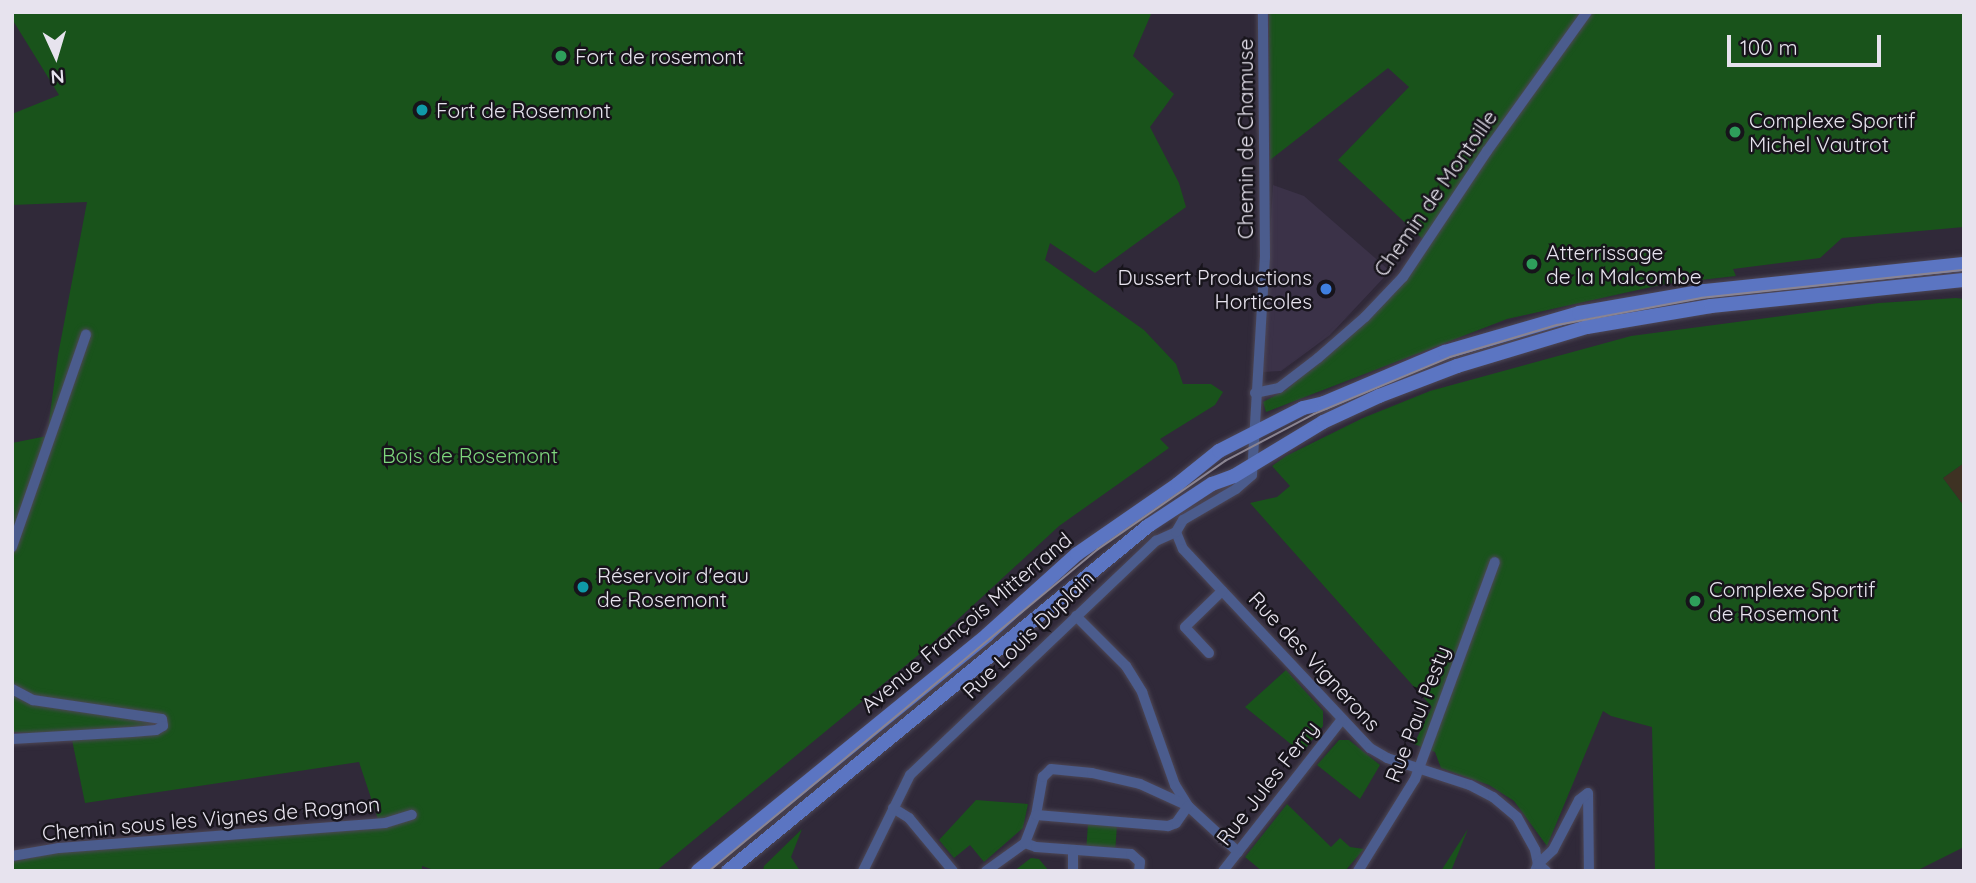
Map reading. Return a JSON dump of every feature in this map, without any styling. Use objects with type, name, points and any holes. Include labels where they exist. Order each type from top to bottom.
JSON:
[{"type":"main road","name":"Avenue François Mitterrand","points":[[698,871],[987,635],[1076,554],[1156,501],[1219,451],[1303,408],[1324,403],[1445,352],[1579,313],[1705,291],[1964,264]]},
{"type":"main road","name":"Avenue François Mitterrand","points":[[728,871],[1004,642],[1020,634],[1139,533],[1212,484],[1234,476],[1322,422],[1379,396],[1457,366],[1587,327],[1711,306],[1964,280]]},
{"type":"street","name":"Chemin de Chamuse","points":[[1255,461],[1255,393],[1266,234],[1263,12]]},
{"type":"street","name":"Chemin de Montoille","points":[[1255,393],[1279,388],[1318,358],[1365,317],[1403,277],[1487,151],[1587,12]]},
{"type":"street","points":[[12,547],[86,335]]},
{"type":"street","name":"Rue Louis Duplain","points":[[863,871],[910,775],[1156,541],[1176,532],[1183,520],[1247,481],[1255,461]]},
{"type":"street","name":"Rue des Vignerons","points":[[1176,532],[1183,550],[1370,748],[1387,758],[1470,785],[1493,797],[1517,817],[1528,833],[1540,868]]},
{"type":"street","name":"Rue Paul Pesty","points":[[1358,871],[1420,769],[1495,562]]},
{"type":"street","name":"Rue des Vignerons","points":[[1209,653],[1185,627],[1222,591]]},
{"type":"street","points":[[1076,615],[1126,666],[1142,692],[1175,785],[1188,806],[1238,852]]},
{"type":"street","points":[[12,689],[33,700],[162,719],[163,726],[144,731],[12,739]]},
{"type":"street","name":"Rue Jules Ferry","points":[[1223,871],[1342,719]]},
{"type":"street","points":[[986,871],[1025,843],[1036,816],[1043,777],[1051,769],[1061,768],[1140,784],[1188,806]]},
{"type":"street","points":[[1540,868],[1580,800],[1588,793],[1589,871]]},
{"type":"street","points":[[1036,816],[1168,826],[1176,823],[1188,806]]},
{"type":"street","points":[[893,808],[909,818],[953,871]]},
{"type":"street","name":"Chemin sous les Vignes de Rognon","points":[[12,856],[59,848],[385,823],[412,816]]},
{"type":"street","points":[[1025,843],[1132,854],[1140,862],[1139,871]]},
{"type":"street","points":[[1073,850],[1073,871]]},
{"type":"shaded area","points":[[1273,185],[1304,196],[1390,271],[1330,335],[1281,371],[1262,372]]},
{"type":"shaded area","points":[[1964,463],[1964,506],[1943,478]]},
{"type":"green space","name":"Bois de Rosemont","points":[[12,12],[1152,12],[1133,56],[1174,94],[1150,127],[1179,183],[1186,207],[1095,273],[1050,243],[1045,260],[1144,330],[1176,364],[1183,384],[1211,384],[1223,392],[1215,405],[1160,439],[1169,448],[1059,526],[928,647],[656,871],[437,871],[422,866],[422,871],[12,871],[12,862],[59,852],[381,828],[359,762],[85,803],[71,735],[12,732],[12,443],[47,436],[58,355],[87,202],[12,205],[12,114],[59,95],[12,19]]},
{"type":"green space","points":[[1269,12],[1964,12],[1964,227],[1842,238],[1820,258],[1733,269],[1736,276],[1665,284],[1507,319],[1266,412],[1263,402],[1286,390],[1368,319],[1430,246],[1338,160],[1409,87],[1388,68],[1270,160]]},
{"type":"green space","name":"Complexe Sportif de Rosemont","points":[[1964,299],[1964,463],[1943,478],[1964,506],[1964,847],[1916,871],[1655,871],[1652,727],[1611,716],[1603,711],[1547,846],[1514,801],[1489,785],[1441,768],[1435,752],[1414,744],[1432,707],[1250,503],[1277,497],[1290,486],[1272,466],[1286,456],[1363,418],[1430,391],[1631,336],[1879,303]]},
{"type":"green space","points":[[1286,670],[1323,711],[1323,726],[1302,753],[1245,707]]},
{"type":"green space","points":[[1339,740],[1349,740],[1380,765],[1360,799],[1317,765]]},
{"type":"green space","points":[[976,800],[1028,804],[1023,828],[984,862],[970,845],[954,858],[939,840]]},
{"type":"green space","points":[[1287,804],[1331,847],[1340,838],[1350,847],[1364,849],[1345,871],[1262,871],[1245,857]]},
{"type":"green space","points":[[1088,824],[1117,826],[1115,848],[1086,846]]},
{"type":"green space","points":[[802,829],[791,857],[800,871],[763,871],[764,866]]},
{"type":"green space","points":[[1468,829],[1451,871],[1441,871]]},
{"type":"green space","points":[[1031,858],[1039,859],[1049,871],[1014,871]]},
{"type":"tram line","points":[[709,871],[1098,549],[1225,461],[1314,414],[1450,357],[1557,325],[1701,298],[1964,270]]},
{"type":"place","name":"Fort de rosemont","points":[[561,56]]},
{"type":"place","name":"Fort de Rosemont","points":[[422,110]]},
{"type":"place","name":"Complexe Sportif Michel Vautrot","points":[[1735,132]]},
{"type":"place","name":"Atterrissage de la Malcombe","points":[[1532,264]]},
{"type":"place","name":"Dussert Productions Horticoles","points":[[1326,289]]},
{"type":"place","name":"Réservoir d'eau de Rosemont","points":[[583,587]]},
{"type":"place","name":"Complexe Sportif de Rosemont","points":[[1695,601]]}]
